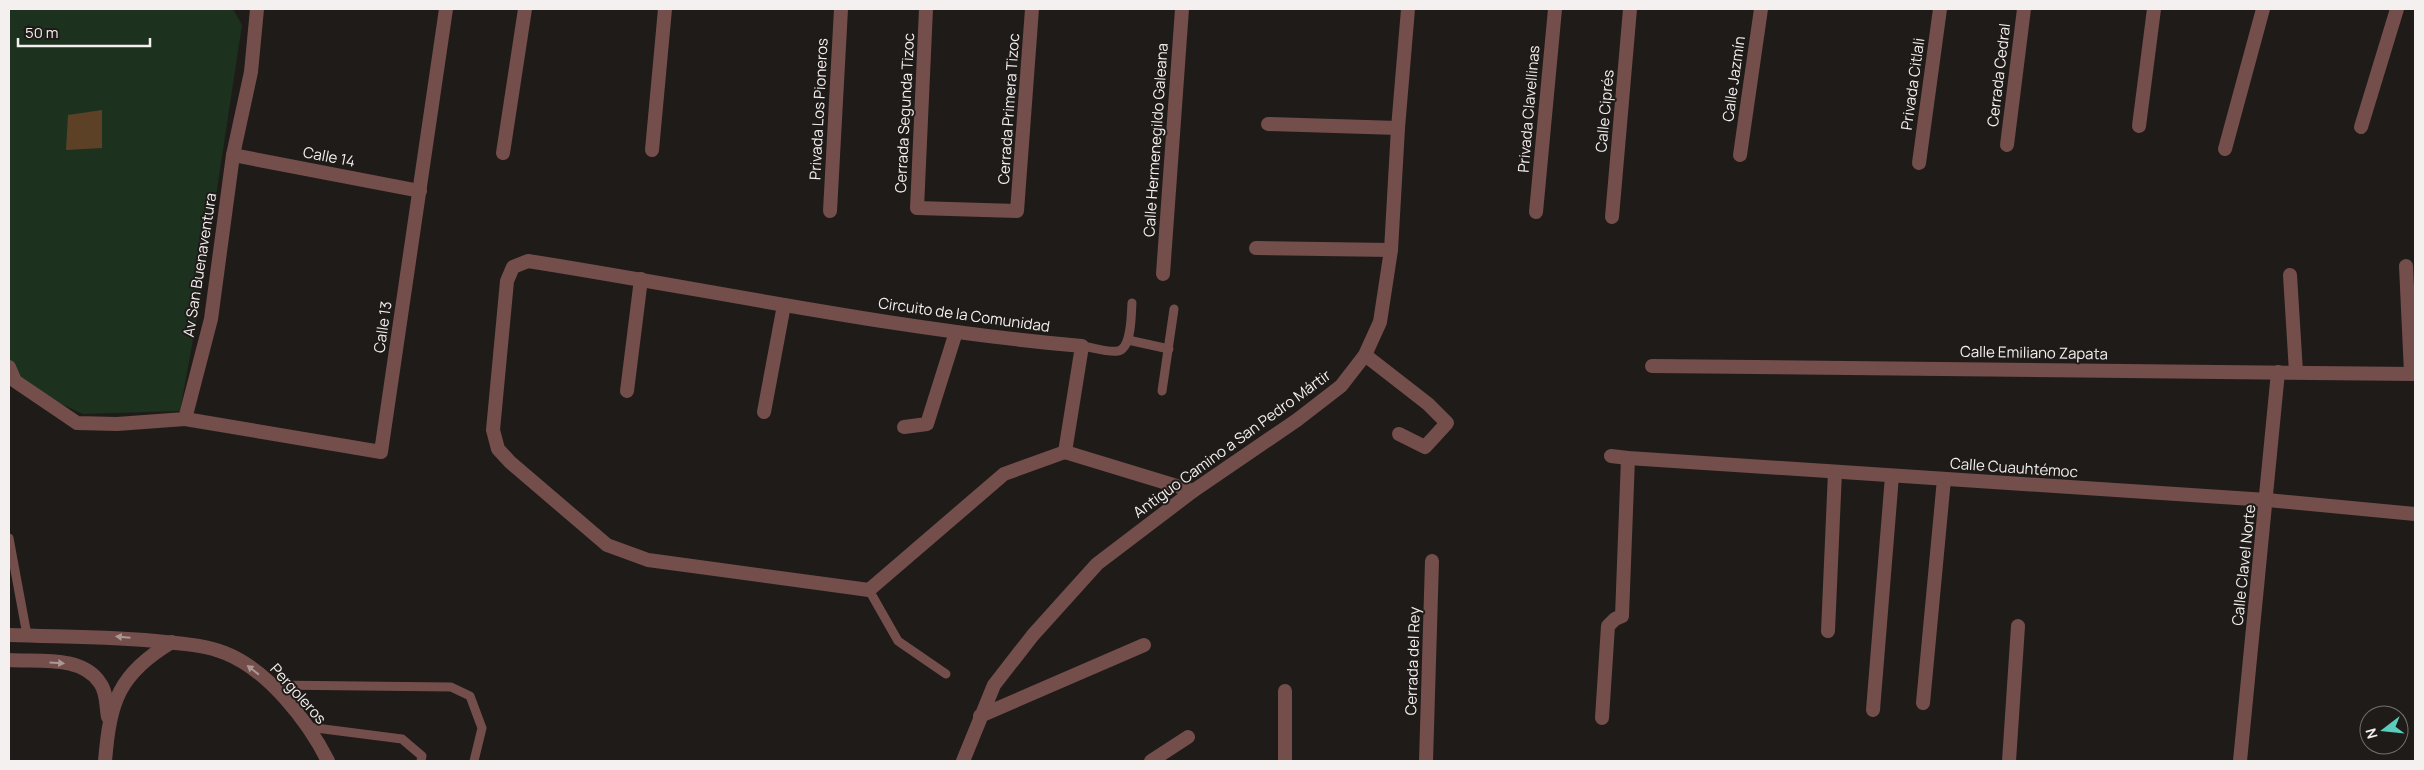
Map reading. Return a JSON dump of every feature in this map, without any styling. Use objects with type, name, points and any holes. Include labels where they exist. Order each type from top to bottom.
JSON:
[{"type":"street","name":"Av San Buenaventura","points":[[185,419],[210,319],[233,155],[251,72],[257,9]]},
{"type":"street","name":"Calle 13","points":[[185,419],[382,452],[446,9]]},
{"type":"street","points":[[503,153],[525,9]]},
{"type":"street","points":[[652,150],[665,9]]},
{"type":"street","name":"Privada Los Pioneros","points":[[830,211],[841,9]]},
{"type":"street","name":"Cerrada Segunda Tizoc","points":[[926,9],[916,208],[1017,211]]},
{"type":"street","name":"Cerrada Primera Tizoc","points":[[1017,211],[1032,9]]},
{"type":"street","name":"Calle Hermenegildo Galeana","points":[[1163,274],[1182,9]]},
{"type":"street","name":"Antiguo Camino a San Pedro Mártir","points":[[963,761],[980,716],[999,678],[1033,635],[1097,564],[1193,491],[1297,420],[1341,386],[1365,355],[1380,322],[1391,250],[1398,128],[1408,9]]},
{"type":"street","name":"Privada Clavellinas","points":[[1536,212],[1555,9]]},
{"type":"street","name":"Calle Ciprés","points":[[1612,217],[1630,9]]},
{"type":"street","name":"Calle Jazmín","points":[[1740,155],[1761,9]]},
{"type":"street","name":"Privada Citlali","points":[[1919,163],[1940,9]]},
{"type":"street","name":"Cerrada Cedral","points":[[2007,145],[2024,9]]},
{"type":"street","points":[[2139,126],[2154,9]]},
{"type":"street","points":[[2225,149],[2263,9]]},
{"type":"street","points":[[2361,126],[2397,9]]},
{"type":"street","points":[[1268,124],[1398,128]]},
{"type":"street","name":"Calle 14","points":[[233,155],[420,191]]},
{"type":"street","points":[[1256,248],[1391,250]]},
{"type":"street","name":"Circuito de la Comunidad","points":[[869,590],[648,560],[608,545],[510,462],[498,449],[493,430],[507,281],[514,267],[528,261],[784,305],[956,332],[1082,346]]},
{"type":"street","points":[[2406,266],[2413,374]]},
{"type":"street","points":[[2290,275],[2296,372]]},
{"type":"street","points":[[627,392],[641,279]]},
{"type":"street","points":[[764,412],[784,305]]},
{"type":"street","points":[[904,427],[928,424],[956,332]]},
{"type":"street","points":[[1065,452],[1082,346]]},
{"type":"street","points":[[1365,355],[1428,404],[1447,423],[1424,448],[1399,434]]},
{"type":"street","name":"Calle Emiliano Zapata","points":[[1652,366],[2413,374]]},
{"type":"street","points":[[9,367],[15,381],[76,423],[117,424],[185,419]]},
{"type":"street","name":"Calle Clavel Norte","points":[[2240,761],[2278,372]]},
{"type":"street","points":[[869,590],[1004,474],[1065,452],[1193,491]]},
{"type":"street","name":"Calle Cuauhtémoc","points":[[1610,456],[2267,500],[2415,514]]},
{"type":"street","points":[[1602,718],[1608,626],[1615,619],[1622,616],[1628,458]]},
{"type":"street","points":[[1828,631],[1835,472]]},
{"type":"street","points":[[1873,710],[1892,476]]},
{"type":"street","points":[[1923,703],[1944,479]]},
{"type":"street","name":"Cerrada del Rey","points":[[1426,761],[1432,561]]},
{"type":"street","points":[[2009,761],[2018,626]]},
{"type":"street","name":"Pergoleros","points":[[9,635],[118,636],[192,644],[225,653],[249,666],[271,685],[308,727],[328,761]]},
{"type":"street","points":[[105,761],[108,722],[118,693],[135,670],[150,655],[172,642]]},
{"type":"street","points":[[980,716],[1144,645]]},
{"type":"street","points":[[9,660],[74,663],[90,671],[101,684],[108,722]]},
{"type":"street","points":[[1285,691],[1286,761]]},
{"type":"street","points":[[1151,761],[1188,737]]},
{"type":"lane","points":[[1082,346],[1117,352],[1124,348],[1128,340],[1132,303]]},
{"type":"lane","points":[[1162,391],[1174,309]]},
{"type":"lane","points":[[1128,340],[1169,349]]},
{"type":"lane","points":[[9,538],[27,636]]},
{"type":"lane","points":[[869,590],[898,641],[946,674]]},
{"type":"lane","points":[[271,685],[451,687],[470,696],[482,728],[474,761]]},
{"type":"lane","points":[[308,727],[402,739],[422,756],[421,761]]},
{"type":"green space","points":[[9,9],[233,9],[242,25],[200,301],[180,411],[83,414],[22,386],[9,360]]},
{"type":"building","points":[[102,110],[102,148],[66,150],[68,115]]}]
